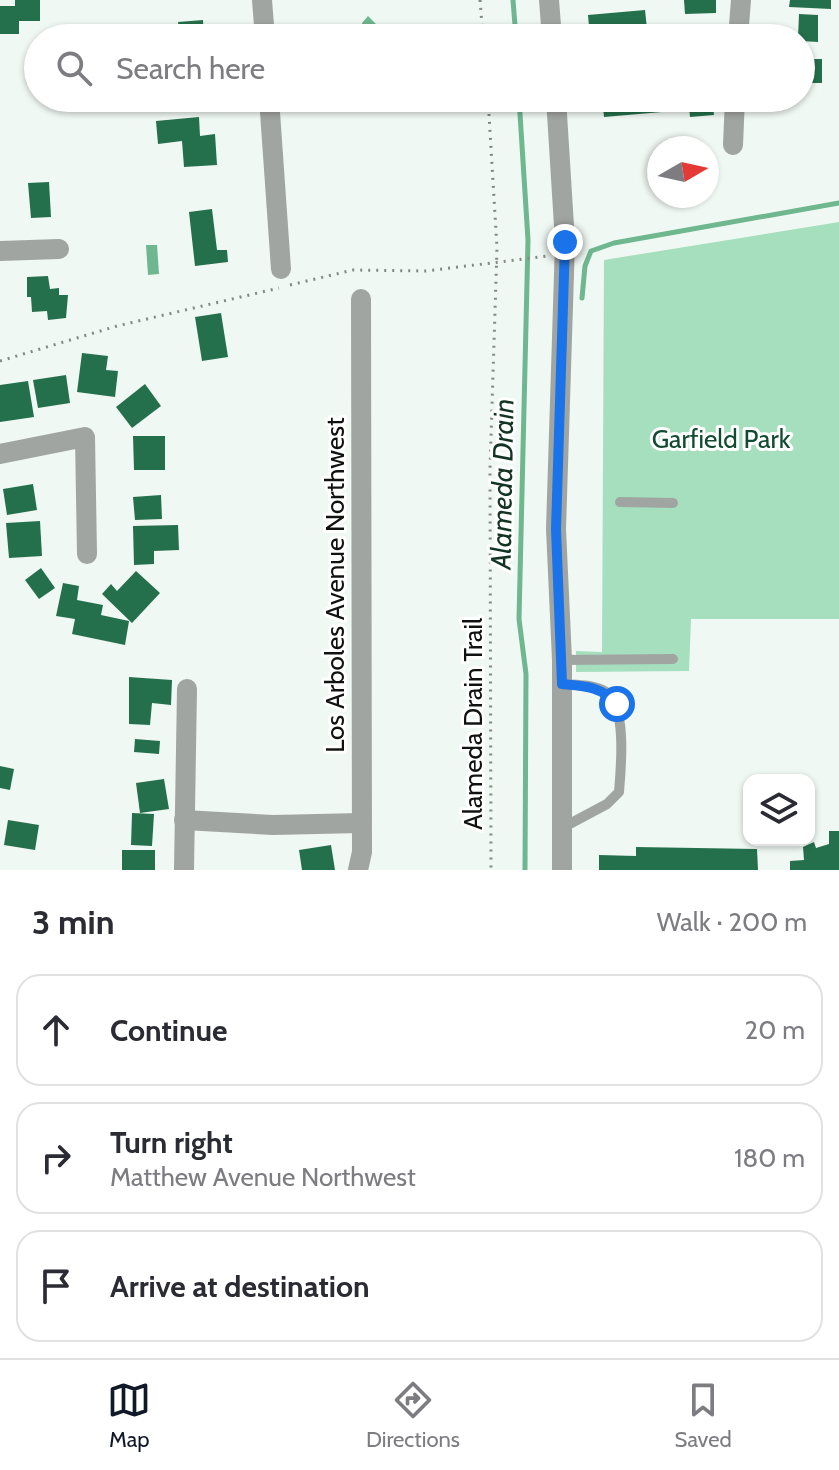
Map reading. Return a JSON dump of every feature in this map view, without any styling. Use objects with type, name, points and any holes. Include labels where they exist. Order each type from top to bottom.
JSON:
[{"type":"street","points":[[262,0],[264,24]]},
{"type":"street","points":[[549,0],[551,24]]},
{"type":"street","points":[[739,24],[741,0]]},
{"type":"street","points":[[270,112],[281,269]]},
{"type":"street","points":[[557,112],[565,242],[556,529],[562,660],[562,870]]},
{"type":"street","points":[[733,145],[734,112]]},
{"type":"street","points":[[0,251],[59,249]]},
{"type":"street","name":"Los Arboles Avenue Northwest","points":[[358,870],[362,852],[361,299]]},
{"type":"street","points":[[0,454],[85,437],[87,554]]},
{"type":"street","points":[[184,870],[187,689]]},
{"type":"street","points":[[184,820],[273,825],[361,823]]},
{"type":"lane","points":[[620,502],[673,503]]},
{"type":"lane","points":[[562,660],[673,659]]},
{"type":"lane","points":[[562,684],[594,687],[607,692],[617,704],[621,775],[619,792],[607,804],[562,829]]},
{"type":"path","points":[[480,0],[482,24]]},
{"type":"path","name":"Alameda Drain Trail","points":[[489,112],[496,262],[490,469],[491,870]]},
{"type":"path","points":[[0,361],[117,326],[353,270],[426,271],[535,257]]},
{"type":"green space","name":"Garfield Park","points":[[839,222],[839,619],[691,619],[689,671],[576,672],[576,651],[602,652],[604,260]]},
{"type":"shaded area","points":[[368,16],[376,24],[362,24]]},
{"type":"shaded area","points":[[146,245],[157,245],[159,274],[148,275]]},
{"type":"building","points":[[15,0],[40,0],[40,21],[19,21],[19,34],[0,34],[0,6],[15,6]]},
{"type":"building","points":[[684,0],[716,0],[716,13],[685,14]]},
{"type":"building","points":[[790,0],[831,0],[831,9],[789,7]]},
{"type":"building","points":[[645,10],[646,24],[589,24],[588,15]]},
{"type":"building","points":[[799,14],[818,15],[818,42],[815,42],[815,24],[799,24]]},
{"type":"building","points":[[203,20],[203,24],[178,24]]},
{"type":"building","points":[[815,59],[822,59],[822,83],[815,83]]},
{"type":"building","points":[[603,112],[662,112],[604,117]]},
{"type":"building","points":[[689,112],[714,112],[714,115],[690,117]]},
{"type":"building","points":[[199,117],[200,136],[215,134],[217,165],[184,167],[182,141],[158,144],[156,121]]},
{"type":"building","points":[[49,182],[51,217],[31,218],[28,183]]},
{"type":"building","points":[[212,209],[217,250],[227,250],[228,262],[195,266],[189,212]]},
{"type":"building","points":[[48,276],[50,289],[59,288],[59,295],[68,295],[66,318],[48,320],[47,311],[32,312],[31,297],[27,297],[27,277]]},
{"type":"building","points":[[221,313],[228,357],[202,361],[195,317]]},
{"type":"building","points":[[82,353],[108,356],[106,370],[118,371],[115,397],[77,392]]},
{"type":"building","points":[[66,375],[70,403],[38,408],[33,380]]},
{"type":"building","points":[[28,381],[34,417],[0,422],[0,385]]},
{"type":"building","points":[[145,384],[161,406],[132,428],[116,407]]},
{"type":"building","points":[[133,436],[165,436],[165,470],[134,470]]},
{"type":"building","points":[[33,484],[37,510],[7,515],[3,489]]},
{"type":"building","points":[[161,495],[162,519],[135,520],[133,497]]},
{"type":"building","points":[[40,521],[42,556],[9,558],[6,523]]},
{"type":"building","points":[[178,525],[179,550],[154,551],[154,564],[134,565],[133,526]]},
{"type":"building","points":[[41,568],[55,588],[39,599],[25,580]]},
{"type":"building","points":[[136,571],[160,593],[132,623],[102,594],[111,584],[117,591]]},
{"type":"building","points":[[63,583],[79,586],[77,600],[103,605],[101,615],[129,621],[125,645],[72,634],[75,619],[56,616]]},
{"type":"building","points":[[129,677],[172,680],[171,705],[152,703],[150,725],[129,724]]},
{"type":"building","points":[[135,739],[160,741],[159,754],[134,752]]},
{"type":"building","points":[[0,766],[14,769],[10,790],[0,788]]},
{"type":"building","points":[[164,779],[169,809],[140,813],[136,783]]},
{"type":"building","points":[[132,813],[154,814],[152,846],[131,845]]},
{"type":"building","points":[[8,820],[39,825],[35,850],[4,845]]},
{"type":"building","points":[[829,831],[839,831],[839,870],[790,870],[790,861],[804,860],[803,847],[815,845],[816,848],[829,844]]},
{"type":"building","points":[[331,845],[335,870],[302,870],[299,850]]},
{"type":"building","points":[[636,847],[757,849],[758,870],[599,870],[599,855],[636,856]]},
{"type":"building","points":[[122,850],[155,850],[155,870],[122,870]]},
{"type":"waterway","name":"Alameda Drain","points":[[513,0],[515,24]]},
{"type":"waterway","name":"Alameda Drain","points":[[520,112],[528,240],[519,619],[526,674],[525,870]]},
{"type":"waterway","points":[[582,298],[585,266],[591,251],[614,243],[839,203]]},
{"type":"route","points":[[565,242],[556,529],[562,684],[594,687],[607,692],[617,704]]}]
